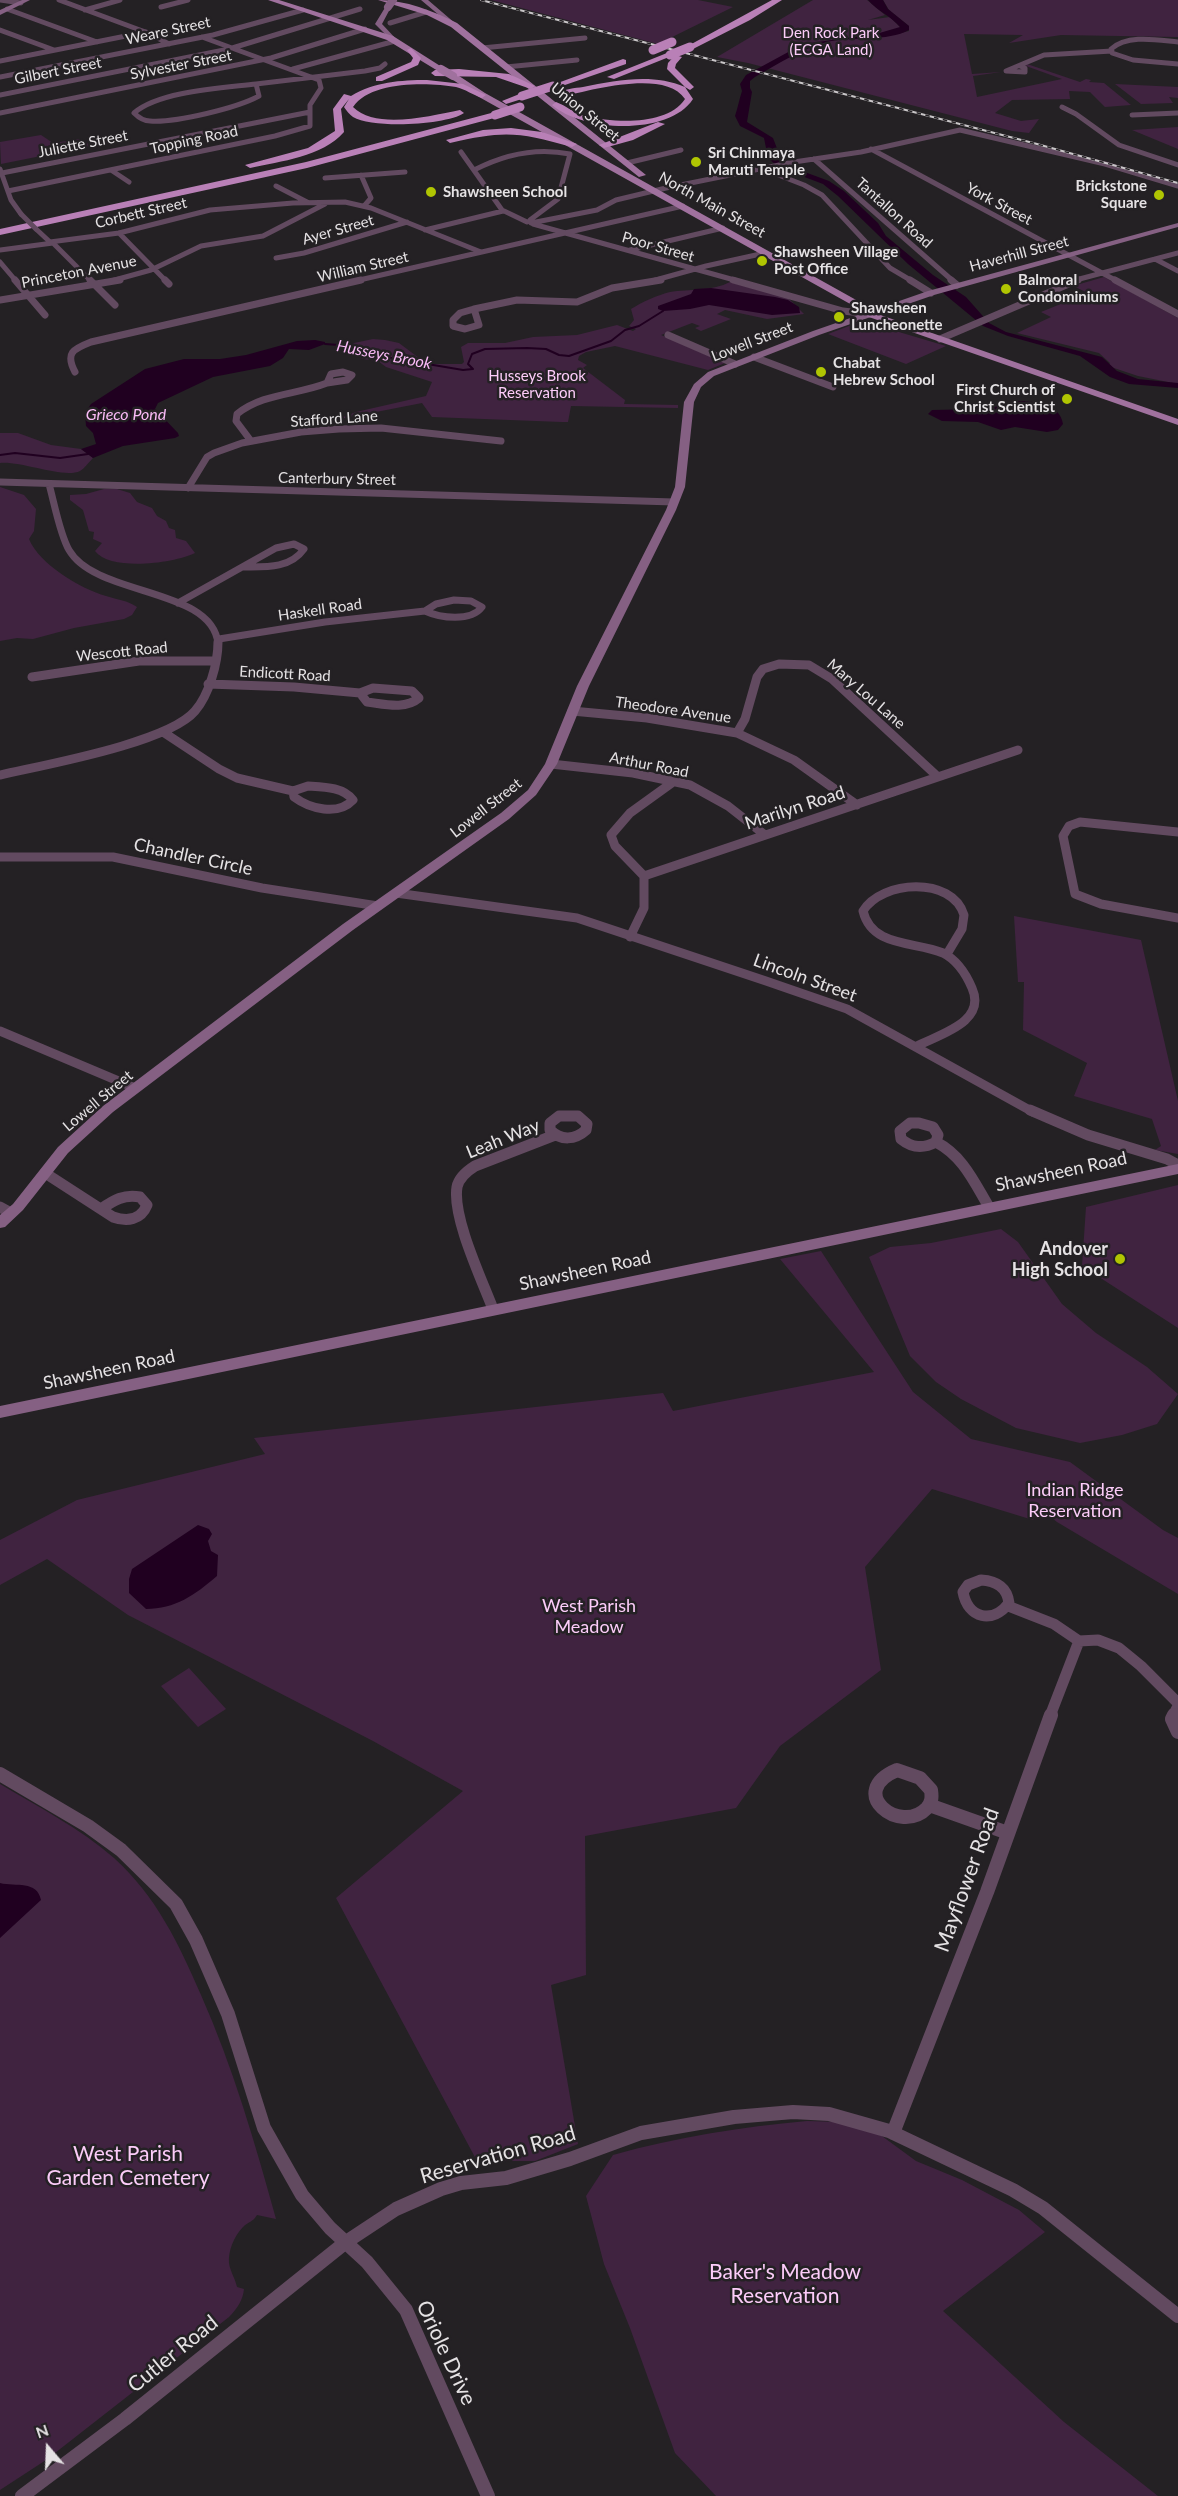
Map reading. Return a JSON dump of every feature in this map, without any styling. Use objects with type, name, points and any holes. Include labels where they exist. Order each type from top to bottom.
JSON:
[{"type":"highway","points":[[0,232],[365,151],[495,115],[674,56],[777,0]]},
{"type":"highway","points":[[643,54],[676,40]]},
{"type":"highway","points":[[232,172],[306,151],[335,138],[340,132],[337,109],[341,101],[365,85],[412,66],[417,59],[411,50]]},
{"type":"highway","points":[[616,154],[630,138],[684,113],[697,103],[695,92],[672,70],[671,64],[674,56]]},
{"type":"highway","points":[[0,222],[232,172],[393,133],[506,101],[634,58]]},
{"type":"highway","points":[[349,95],[390,80],[437,73],[490,74],[514,79],[531,86]]},
{"type":"highway","points":[[468,112],[418,121],[385,121],[360,117],[348,107],[350,101],[365,92],[409,82],[451,83],[482,95]]},
{"type":"highway","points":[[556,105],[583,119],[626,123],[654,120],[673,114],[685,107],[689,99],[687,93],[680,88],[649,82],[614,83],[561,94]]},
{"type":"highway","points":[[440,142],[485,131],[515,129],[542,133],[570,149]]},
{"type":"highway","points":[[616,154],[630,138]]},
{"type":"highway","points":[[204,188],[359,162]]},
{"type":"main road","name":"North Main Street","points":[[272,0],[395,40],[570,149],[597,159],[658,189]]},
{"type":"main road","name":"Union Street","points":[[382,0],[426,12],[454,25],[658,189],[683,206]]},
{"type":"main road","points":[[354,26],[368,26],[378,22],[393,0]]},
{"type":"main road","points":[[424,0],[454,25]]},
{"type":"main road","points":[[4,11],[24,1]]},
{"type":"main road","points":[[378,22],[383,31],[395,40]]},
{"type":"main road","points":[[570,149],[586,148],[616,154]]},
{"type":"main road","points":[[597,159],[598,151],[616,154]]},
{"type":"main road","name":"North Main Street","points":[[683,206],[869,314],[1178,422]]},
{"type":"main road","name":"Haverhill Street","points":[[869,314],[934,292],[1178,225]]},
{"type":"main road","name":"Lowell Street","points":[[0,1222],[5,1210],[45,1173],[63,1150],[135,1088],[378,906],[523,801],[551,764],[572,711],[674,502],[680,487],[689,402],[693,392],[711,374],[869,314]]},
{"type":"main road","name":"Shawsheen Road","points":[[0,1412],[1178,1167]]},
{"type":"street","points":[[0,0],[24,1]]},
{"type":"street","points":[[59,0],[146,32],[169,44]]},
{"type":"street","points":[[85,10],[120,0]]},
{"type":"street","points":[[161,8],[188,0]]},
{"type":"street","name":"Gilbert Street","points":[[0,95],[232,48],[360,9]]},
{"type":"street","name":"Weare Street","points":[[0,77],[202,37],[303,10]]},
{"type":"street","points":[[4,11],[97,42]]},
{"type":"street","points":[[390,22],[426,12]]},
{"type":"street","name":"Sylvester Street","points":[[0,113],[265,60],[365,29]]},
{"type":"street","points":[[0,30],[54,50]]},
{"type":"street","points":[[0,61],[146,32]]},
{"type":"street","points":[[202,37],[315,78]]},
{"type":"street","points":[[482,48],[585,38]]},
{"type":"street","points":[[295,70],[395,40]]},
{"type":"street","points":[[1112,51],[1112,46],[1126,41],[1178,42]]},
{"type":"street","points":[[1020,66],[1031,59],[1051,54],[1112,51],[1117,56],[1133,60],[1178,64]]},
{"type":"street","points":[[0,54],[11,58]]},
{"type":"street","points":[[506,67],[577,60]]},
{"type":"street","points":[[256,84],[259,96],[246,103],[156,121],[141,119],[134,113],[140,106],[168,98],[256,84],[375,69],[386,64]]},
{"type":"street","name":"Topping Road","points":[[8,191],[304,129],[311,125],[311,102],[322,85],[315,78]]},
{"type":"street","points":[[1062,108],[1076,113],[1104,136],[1123,147],[1178,165]]},
{"type":"street","name":"Juliette Street","points":[[1,171],[310,112]]},
{"type":"street","points":[[1132,115],[1178,112]]},
{"type":"street","points":[[529,222],[597,210],[616,200],[658,189],[966,130],[1105,164],[1178,186]]},
{"type":"street","points":[[474,170],[492,160],[512,154],[570,149],[571,155],[559,197],[529,222]]},
{"type":"street","name":"York Street","points":[[871,149],[1178,314]]},
{"type":"street","points":[[616,154],[681,150]]},
{"type":"street","points":[[425,230],[502,212],[461,152]]},
{"type":"street","name":"Tantallon Road","points":[[814,159],[955,286]]},
{"type":"street","points":[[765,168],[818,192],[886,264],[934,292]]},
{"type":"street","points":[[111,170],[129,182]]},
{"type":"street","points":[[1,171],[14,205],[21,214],[50,242],[57,245],[115,305]]},
{"type":"street","points":[[325,178],[405,172]]},
{"type":"street","points":[[361,175],[371,198],[365,205]]},
{"type":"street","points":[[276,186],[307,203]]},
{"type":"street","name":"Corbett Street","points":[[0,250],[119,233],[210,210],[328,202],[365,205],[481,252]]},
{"type":"street","name":"Princeton Avenue","points":[[0,300],[120,280],[154,268],[179,254],[207,244],[263,237],[328,202]]},
{"type":"street","name":"William Street","points":[[75,372],[69,361],[70,355],[76,349],[91,342],[683,206]]},
{"type":"street","name":"Poor Street","points":[[502,212],[564,233],[843,311],[869,314]]},
{"type":"street","name":"Ayer Street","points":[[276,258],[304,253],[407,222]]},
{"type":"street","points":[[626,250],[723,228]]},
{"type":"street","points":[[119,233],[169,284]]},
{"type":"street","points":[[474,309],[479,325],[465,329],[454,327],[452,322],[454,318],[474,309],[517,300],[577,302],[612,288],[668,279],[695,269],[765,253]]},
{"type":"street","points":[[940,339],[1064,285],[1178,253]]},
{"type":"street","points":[[1155,259],[1178,271]]},
{"type":"street","points":[[0,262],[45,315]]},
{"type":"street","points":[[668,335],[735,364]]},
{"type":"street","points":[[754,357],[833,387]]},
{"type":"street","points":[[251,441],[236,421],[237,414],[241,410],[257,402],[304,392],[327,383]]},
{"type":"street","name":"Stafford Lane","points":[[188,488],[207,457],[221,448],[321,430],[364,428],[501,441]]},
{"type":"street","name":"Canterbury Street","points":[[0,482],[674,502]]},
{"type":"street","points":[[0,775],[163,732],[182,723],[200,705],[219,650],[219,639],[215,629],[205,618],[178,603],[94,572],[74,559],[69,550],[49,484]]},
{"type":"street","points":[[178,603],[243,567],[286,544],[296,543],[304,549],[302,554],[278,566],[243,567]]},
{"type":"street","name":"Haskell Road","points":[[219,639],[325,622],[425,611],[445,617],[475,614],[482,607],[474,601],[459,601],[434,605],[425,611]]},
{"type":"street","name":"Wescott Road","points":[[32,677],[139,661],[216,661]]},
{"type":"street","name":"Mary Lou Lane","points":[[737,733],[745,719],[757,677],[763,669],[789,663],[809,665],[832,679],[937,776]]},
{"type":"street","name":"Endicott Road","points":[[208,684],[294,687],[360,693],[373,688],[388,688],[412,691],[419,698],[412,704],[393,705],[367,702],[360,693]]},
{"type":"street","name":"Theodore Avenue","points":[[572,711],[647,718],[737,733],[794,760],[857,805]]},
{"type":"street","points":[[163,732],[228,774],[245,781],[293,791],[305,786],[320,786],[348,793],[353,800],[346,807],[331,808],[299,801],[294,797],[293,791]]},
{"type":"street","name":"Marilyn Road","points":[[644,876],[1018,750]]},
{"type":"street","name":"Arthur Road","points":[[551,764],[647,776],[690,785],[710,795],[765,835]]},
{"type":"street","points":[[630,937],[647,903],[644,876],[615,846],[611,835],[627,816],[673,782]]},
{"type":"street","points":[[1178,832],[1080,822],[1069,826],[1063,836],[1075,894],[1101,904],[1178,918]]},
{"type":"street","name":"Chandler Circle","points":[[0,857],[113,857],[262,888],[378,906]]},
{"type":"street","points":[[917,1046],[961,1025],[974,1012],[976,998],[962,970],[947,954],[896,942],[879,934],[864,918],[863,912],[868,901],[887,889],[906,886],[936,891],[952,898],[962,909],[964,921],[947,954]]},
{"type":"street","name":"Lincoln Street","points":[[396,893],[568,916],[847,1010],[917,1046],[1007,1099],[1046,1118],[1178,1167]]},
{"type":"street","points":[[0,1031],[135,1088]]},
{"type":"street","name":"Leah Way","points":[[493,1310],[466,1233],[457,1187],[464,1175],[475,1166],[555,1135]]},
{"type":"street","points":[[936,1142],[950,1149],[959,1158],[989,1207]]},
{"type":"street","points":[[45,1173],[101,1209]]},
{"type":"street","points":[[1008,1606],[1046,1618],[1064,1627],[1079,1641],[1098,1640],[1113,1645],[1155,1679],[1178,1704],[1172,1719],[1178,1732]]},
{"type":"street","name":"Mayflower Road","points":[[893,2133],[987,1892],[1079,1641]]},
{"type":"street","points":[[0,1774],[88,1826],[121,1850],[176,1904],[196,1940],[228,2014],[264,2128],[302,2195],[330,2228],[346,2242]]},
{"type":"street","points":[[929,1805],[1008,1833]]},
{"type":"street","name":"Reservation Road","points":[[346,2242],[396,2209],[441,2189],[461,2183],[506,2178],[641,2133],[734,2117],[793,2112],[829,2114],[893,2133],[1013,2190],[1043,2208],[1178,2316]]},
{"type":"street","name":"Cutler Road","points":[[22,2496],[125,2419],[346,2242]]},
{"type":"street","name":"Oriole Drive","points":[[346,2242],[367,2262],[406,2310],[488,2496]]},
{"type":"green space","points":[[491,0],[698,0],[733,7],[658,44]]},
{"type":"green space","name":"Den Rock Park (ECGA Land)","points":[[813,0],[867,0],[885,15],[868,20],[890,17],[901,28],[885,33],[901,33],[909,31],[909,26],[889,10],[883,0],[1178,0],[1178,37],[1061,35],[1009,43],[1023,35],[964,34],[972,74],[1001,72],[973,76],[977,97],[1062,79],[1026,66],[1027,64],[1080,82],[1086,79],[1091,80],[1089,82],[1104,83],[1131,105],[1105,107],[1090,92],[1069,91],[1070,99],[1012,100],[995,113],[1021,121],[1039,119],[1029,133],[1012,131],[717,57]]},
{"type":"green space","points":[[1115,84],[1178,87],[1178,98],[1169,97],[1173,103],[1141,104]]},
{"type":"green space","points":[[1178,127],[1178,149],[1132,130]]},
{"type":"green space","points":[[41,135],[53,143],[81,139],[91,146],[1,164],[0,142]]},
{"type":"green space","points":[[1104,277],[1178,318],[1178,384],[1138,376],[1108,366],[1110,363],[1099,353],[1017,333],[1051,317],[1041,312],[1088,293],[1073,286]]},
{"type":"green space","name":"Husseys Brook Reservation","points":[[730,282],[788,298],[804,314],[767,319],[725,310],[717,314],[731,319],[701,331],[695,328],[700,326],[692,323],[661,335],[725,363],[708,370],[615,346],[586,352],[579,356],[578,360],[587,365],[583,368],[625,400],[624,404],[678,405],[678,408],[571,406],[568,422],[562,422],[432,417],[422,403],[335,420],[356,412],[426,396],[432,382],[386,367],[378,361],[363,359],[348,351],[354,343],[373,339],[385,340],[399,343],[427,364],[462,364],[464,362],[461,347],[468,343],[505,343],[533,337],[577,335],[617,325],[633,331],[636,329],[629,326],[634,320],[631,309],[640,304],[670,292],[709,288]]},
{"type":"green space","points":[[862,321],[946,346],[906,364],[828,334]]},
{"type":"green space","points":[[0,433],[18,433],[51,445],[81,449],[93,458],[82,470],[73,473],[0,463]]},
{"type":"green space","points":[[0,487],[24,495],[36,509],[34,531],[29,539],[34,548],[51,566],[85,588],[126,601],[137,607],[132,615],[124,619],[74,628],[33,639],[17,638],[0,641]]},
{"type":"green space","points":[[117,489],[130,493],[137,502],[152,508],[157,516],[166,521],[169,528],[175,530],[176,538],[186,541],[195,553],[173,560],[144,564],[115,562],[103,558],[95,551],[102,543],[93,539],[94,532],[89,531],[83,510],[70,500],[70,495]]},
{"type":"green space","points":[[1014,916],[1141,940],[1178,1101],[1178,1154],[1155,1150],[1161,1146],[1152,1119],[1074,1096],[1087,1063],[1023,1030],[1024,982],[1018,982]]},
{"type":"green space","name":"Andover High School","points":[[1178,1185],[1178,1328],[1082,1266],[1086,1207]]},
{"type":"green space","points":[[1001,1229],[1018,1242],[1062,1304],[1096,1333],[1147,1367],[1178,1394],[1157,1424],[1122,1435],[1080,1443],[1016,1428],[961,1399],[936,1382],[910,1356],[869,1257],[890,1247],[931,1243]]},
{"type":"green space","name":"West Parish Meadow","points":[[821,1251],[913,1392],[971,1439],[1070,1462],[1163,1530],[1178,1538],[1178,1594],[1057,1522],[1039,1508],[1033,1520],[932,1489],[865,1567],[881,1670],[780,1746],[736,1808],[585,1836],[586,1975],[551,1985],[578,2144],[535,2161],[477,2161],[336,1898],[463,1791],[373,1741],[128,1615],[47,1559],[0,1585],[0,1540],[77,1500],[265,1454],[254,1438],[663,1393],[673,1411],[874,1372],[780,1259]]},
{"type":"green space","points":[[189,1668],[226,1709],[198,1727],[161,1686]]},
{"type":"green space","name":"West Parish Garden Cemetery","points":[[0,1784],[73,1827],[101,1847],[142,1888],[165,1922],[193,1976],[213,2022],[233,2077],[276,2219],[257,2215],[243,2227],[234,2239],[229,2258],[230,2266],[237,2287],[244,2289],[239,2304],[229,2317],[46,2460],[0,2490]]},
{"type":"green space","name":"Baker's Meadow Reservation","points":[[807,2121],[842,2122],[875,2131],[916,2161],[962,2180],[1019,2210],[1045,2232],[943,2311],[1064,2422],[1158,2496],[716,2496],[675,2453],[630,2328],[604,2264],[586,2196],[613,2155],[709,2134]]},
{"type":"water","points":[[868,0],[883,0],[888,9],[909,26],[909,30],[891,36],[827,42],[781,62],[750,81],[752,92],[747,122],[773,138],[783,164],[829,181],[844,191],[878,223],[886,236],[933,275],[966,297],[989,323],[1006,332],[1102,357],[1117,371],[1138,379],[1178,383],[1178,388],[1129,384],[1110,377],[1080,356],[1008,336],[983,326],[908,264],[838,196],[823,184],[778,167],[768,158],[764,138],[740,126],[735,116],[742,91],[740,84],[746,75],[803,44],[876,34],[900,27]]},
{"type":"water","points":[[711,288],[788,300],[799,307],[800,313],[772,315],[709,305],[690,309],[663,311],[658,309],[658,306],[691,294],[694,289]]},
{"type":"water","name":"Grieco Pond","points":[[297,341],[325,342],[325,344],[309,350],[289,349],[283,358],[270,366],[213,377],[158,403],[155,409],[178,433],[179,436],[175,438],[123,446],[93,458],[81,449],[96,444],[93,433],[86,426],[85,413],[91,404],[145,369],[184,359],[220,359],[246,355]]},
{"type":"water","points":[[1016,401],[1051,407],[1061,417],[1063,424],[1058,430],[1047,432],[1015,427],[1001,430],[978,422],[942,421],[928,414],[932,410],[980,409]]},
{"type":"water","points":[[198,1525],[209,1529],[212,1534],[208,1541],[211,1551],[218,1555],[217,1576],[184,1600],[166,1607],[146,1609],[129,1593],[132,1569]]},
{"type":"water","points":[[0,1883],[25,1885],[35,1889],[41,1900],[0,1938]]},
{"type":"waterway","name":"Husseys Brook","points":[[325,344],[353,346],[374,355],[463,370],[473,369],[468,364],[472,354],[485,349],[546,349],[559,355],[569,356],[611,341],[625,330],[639,326],[663,311]]},
{"type":"waterway","name":"Husseys Brook","points":[[0,455],[15,453],[60,458],[88,454]]},
{"type":"railway","points":[[481,0],[1037,144],[1178,183]]},
{"type":"place","name":"Sri Chinmaya Maruti Temple","points":[[696,162]]},
{"type":"place","name":"Shawsheen School","points":[[431,192]]},
{"type":"place","name":"Brickstone Square","points":[[1159,195]]},
{"type":"place","name":"Shawsheen Village Post Office","points":[[762,261]]},
{"type":"place","name":"Balmoral Condominiums","points":[[1006,289]]},
{"type":"place","name":"Shawsheen Luncheonette","points":[[839,317]]},
{"type":"place","name":"Chabat Hebrew School","points":[[821,372]]},
{"type":"place","name":"First Church of Christ Scientist","points":[[1067,399]]},
{"type":"place","name":"Andover High School","points":[[1120,1259]]},
{"type":"park label","name":"Indian Ridge Reservation","points":[[1075,1500]]}]
